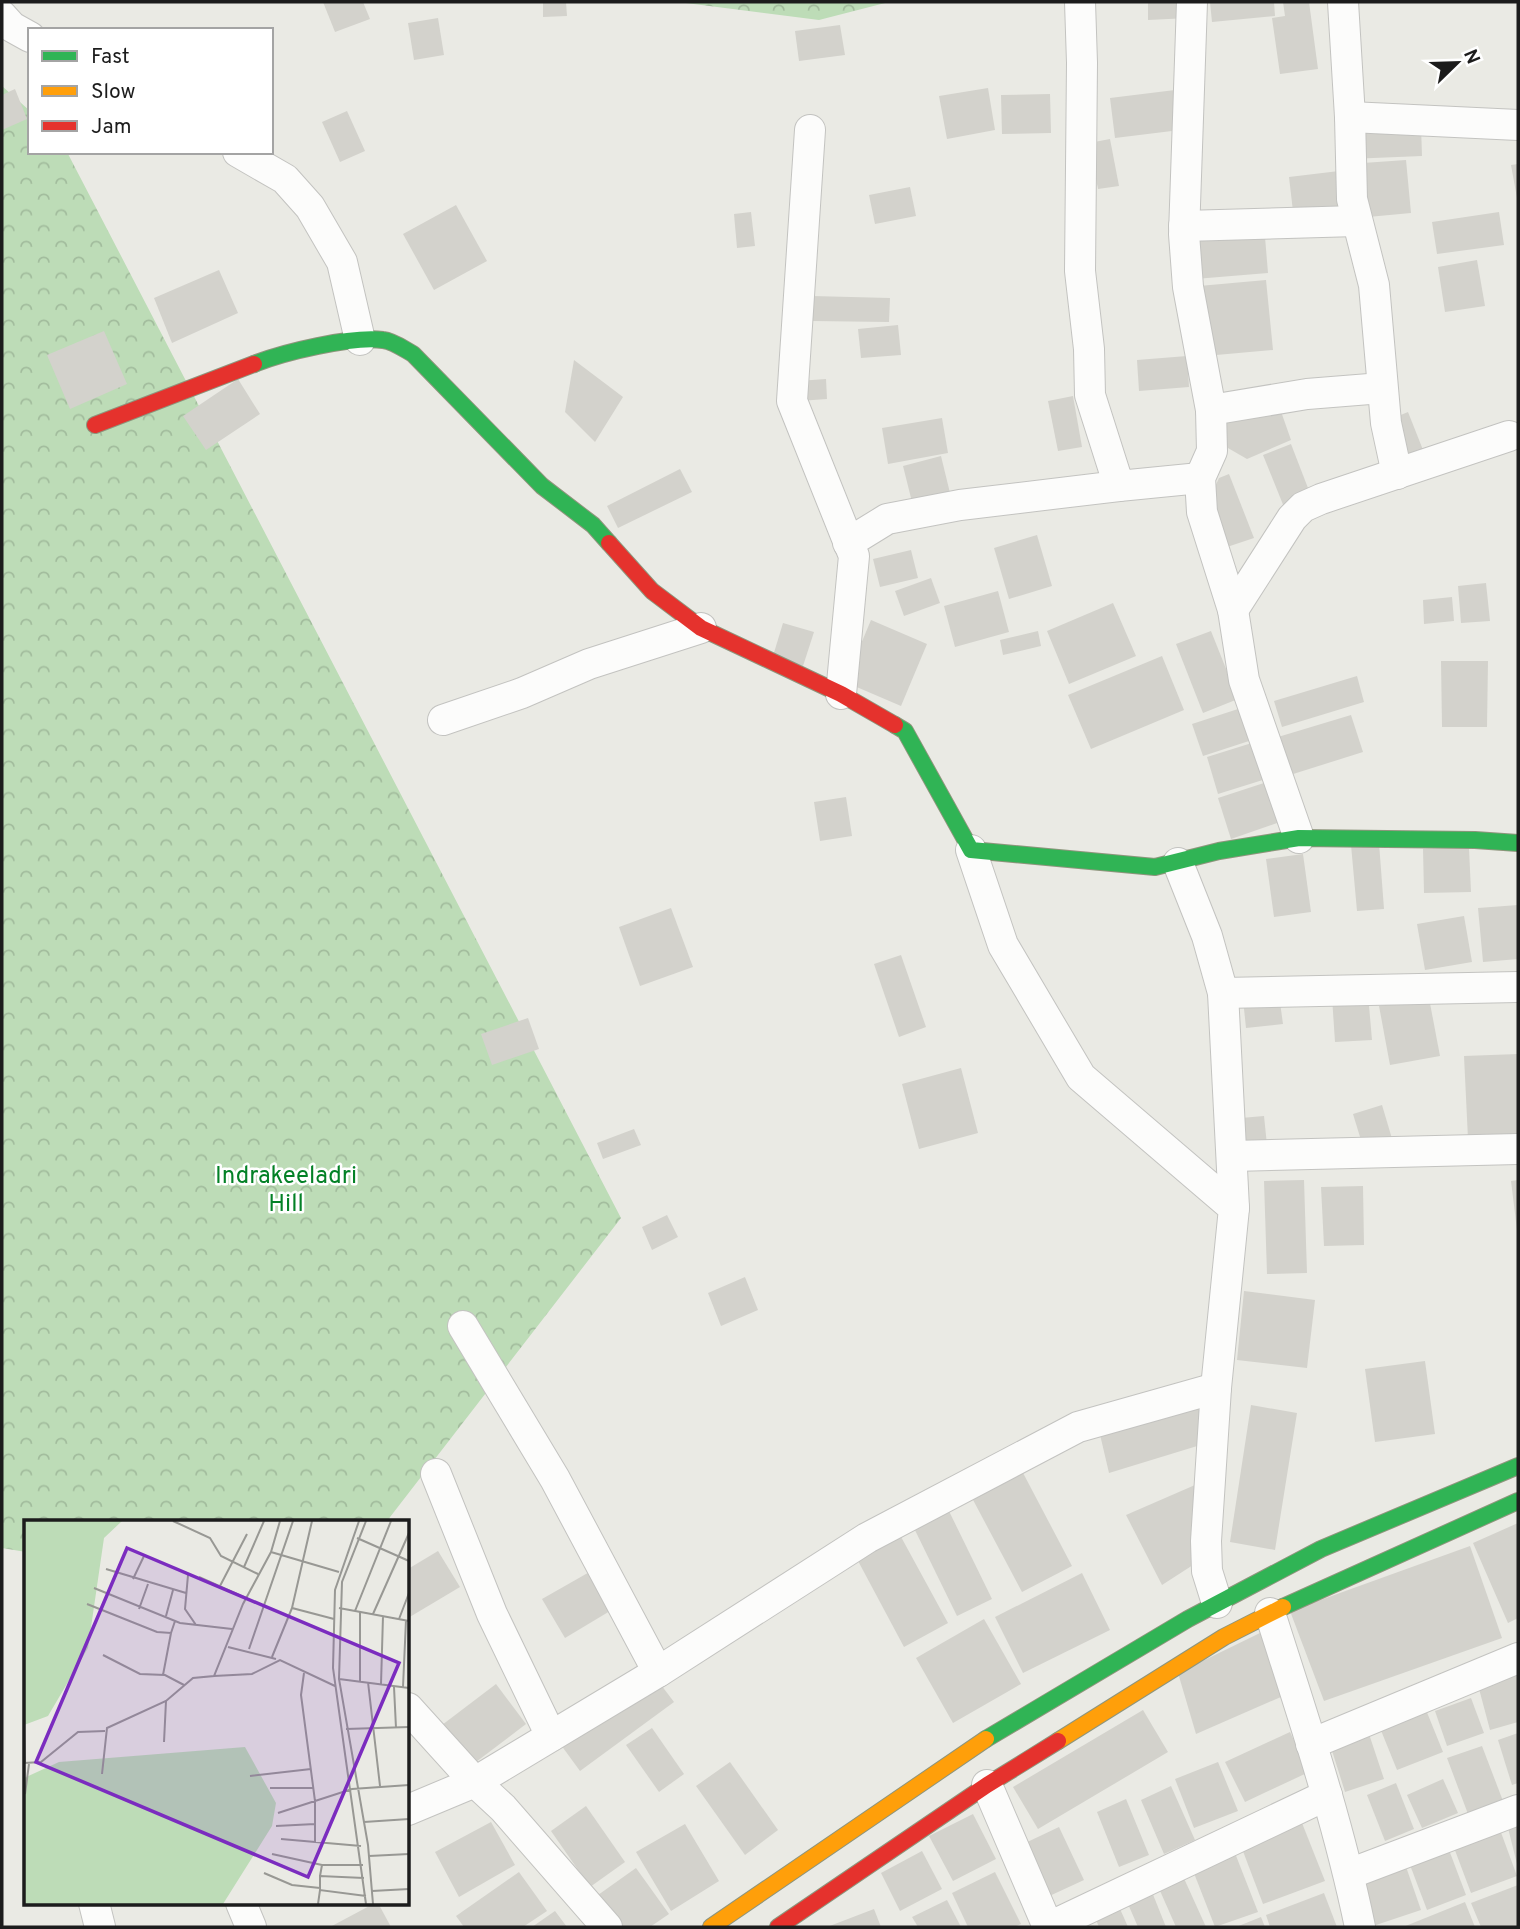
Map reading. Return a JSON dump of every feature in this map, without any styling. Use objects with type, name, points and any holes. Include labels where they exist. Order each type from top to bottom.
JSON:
[{"type":"street","points":[[1080,2],[1080,271],[1089,349],[1090,395],[1119,486]]},
{"type":"street","points":[[1192,2],[1184,226],[1188,287],[1212,410],[1212,451],[1200,478],[1202,512],[1233,610],[1244,680],[1299,838]]},
{"type":"street","points":[[1343,2],[1352,199],[1374,285],[1386,423],[1396,474]]},
{"type":"street","points":[[2,16],[12,27],[28,36]]},
{"type":"street","points":[[1350,117],[1518,125]]},
{"type":"street","points":[[810,130],[792,401],[854,556],[841,694]]},
{"type":"street","points":[[241,154],[285,179],[310,207],[342,262],[360,340]]},
{"type":"street","points":[[1184,226],[1357,221]]},
{"type":"street","points":[[95,425],[279,354],[360,340],[386,340],[413,354],[542,485],[593,525],[652,591],[701,628],[841,694],[905,731],[971,850],[1003,945],[1081,1077],[1234,1208]]},
{"type":"street","points":[[1212,410],[1307,394],[1382,387]]},
{"type":"street","points":[[1233,610],[1292,518],[1303,507],[1509,436]]},
{"type":"street","points":[[848,543],[887,519],[960,505],[1200,478]]},
{"type":"street","points":[[443,720],[522,693],[589,664],[701,628]]},
{"type":"street","points":[[971,850],[1155,867],[1220,851],[1299,838],[1518,843]]},
{"type":"street","points":[[1178,863],[1207,936],[1223,993],[1234,1208],[1216,1388],[1206,1541],[1207,1572],[1217,1603]]},
{"type":"street","points":[[1223,993],[1518,987]]},
{"type":"street","points":[[1231,1156],[1518,1150]]},
{"type":"street","points":[[463,1326],[555,1479],[658,1672]]},
{"type":"street","points":[[410,1809],[475,1782],[658,1672],[867,1538],[1078,1427],[1216,1388]]},
{"type":"street","points":[[711,1927],[979,1743],[1217,1603],[1321,1549],[1518,1465]]},
{"type":"street","points":[[436,1474],[492,1614],[551,1736]]},
{"type":"street","points":[[778,1927],[987,1785],[1224,1637],[1270,1612],[1518,1502]]},
{"type":"street","points":[[1270,1612],[1327,1795],[1349,1874],[1360,1927]]},
{"type":"street","points":[[1311,1744],[1518,1658]]},
{"type":"street","points":[[410,1710],[475,1782],[503,1808],[607,1927]]},
{"type":"street","points":[[987,1785],[1049,1927],[1327,1795]]},
{"type":"street","points":[[1349,1874],[1518,1810]]},
{"type":"street","points":[[94,1904],[100,1927]]},
{"type":"street","points":[[241,1904],[251,1927]]},
{"type":"green space","points":[[678,2],[889,2],[819,20]]},
{"type":"green space","name":"Indrakeeladri Hill","points":[[2,86],[28,109],[28,154],[68,154],[621,1218],[388,1520],[24,1520],[24,1552],[2,1548]]},
{"type":"building","points":[[323,2],[363,2],[370,19],[335,32]]},
{"type":"building","points":[[543,2],[566,2],[567,16],[543,17]]},
{"type":"building","points":[[1148,2],[1188,2],[1189,18],[1148,20]]},
{"type":"building","points":[[1210,2],[1274,2],[1275,16],[1212,22]]},
{"type":"building","points":[[1283,2],[1309,2],[1318,69],[1280,74],[1272,18],[1285,16]]},
{"type":"building","points":[[438,18],[444,55],[414,60],[408,23]]},
{"type":"building","points":[[840,25],[845,55],[799,61],[795,31]]},
{"type":"building","points":[[988,88],[995,130],[947,139],[939,96]]},
{"type":"building","points":[[15,89],[27,119],[2,130],[2,95]]},
{"type":"building","points":[[1175,90],[1180,130],[1115,138],[1110,98]]},
{"type":"building","points":[[1050,94],[1051,133],[1002,134],[1001,95]]},
{"type":"building","points":[[347,111],[365,151],[340,162],[322,122]]},
{"type":"building","points":[[1421,126],[1422,156],[1349,159],[1348,128]]},
{"type":"building","points":[[1110,139],[1119,186],[1098,189],[1089,143]]},
{"type":"building","points":[[1406,160],[1411,213],[1368,217],[1363,163]]},
{"type":"building","points":[[1518,164],[1518,198],[1517,198],[1511,165]]},
{"type":"building","points":[[1339,171],[1344,213],[1294,220],[1289,177]]},
{"type":"building","points":[[910,187],[916,216],[875,224],[869,195]]},
{"type":"building","points":[[456,205],[487,261],[434,290],[403,234]]},
{"type":"building","points":[[751,212],[755,246],[737,248],[734,214]]},
{"type":"building","points":[[1499,212],[1504,245],[1437,254],[1432,222]]},
{"type":"building","points":[[1264,225],[1268,273],[1195,279],[1191,231]]},
{"type":"building","points":[[1477,260],[1485,306],[1445,312],[1438,267]]},
{"type":"building","points":[[219,270],[238,313],[172,343],[154,298]]},
{"type":"building","points":[[1266,280],[1273,350],[1205,356],[1199,286]]},
{"type":"building","points":[[812,296],[890,298],[889,322],[812,321]]},
{"type":"building","points":[[898,325],[901,355],[861,358],[858,329]]},
{"type":"building","points":[[104,331],[127,384],[70,409],[47,355]]},
{"type":"building","points":[[1187,356],[1189,387],[1139,391],[1137,360]]},
{"type":"building","points":[[574,360],[623,397],[595,442],[565,412]]},
{"type":"building","points":[[238,379],[260,414],[206,450],[183,416]]},
{"type":"building","points":[[826,379],[827,399],[799,401],[798,381]]},
{"type":"building","points":[[1073,396],[1082,447],[1058,451],[1048,401]]},
{"type":"building","points":[[1277,400],[1291,440],[1247,459],[1221,444],[1217,411]]},
{"type":"building","points":[[1408,412],[1427,460],[1397,472],[1379,424]]},
{"type":"building","points":[[942,418],[948,453],[888,464],[882,428]]},
{"type":"building","points":[[1291,444],[1313,501],[1286,512],[1263,455]]},
{"type":"building","points":[[941,456],[950,493],[912,502],[903,466]]},
{"type":"building","points":[[680,469],[692,492],[618,528],[607,506]]},
{"type":"building","points":[[1229,474],[1254,538],[1227,547],[1209,500],[1219,478]]},
{"type":"building","points":[[1037,535],[1052,586],[1009,599],[994,548]]},
{"type":"building","points":[[911,550],[918,578],[880,587],[873,559]]},
{"type":"building","points":[[931,578],[940,603],[904,616],[895,591]]},
{"type":"building","points":[[1486,583],[1490,621],[1461,623],[1458,586]]},
{"type":"building","points":[[998,591],[1009,632],[955,647],[944,606]]},
{"type":"building","points":[[1452,597],[1454,621],[1424,624],[1423,600]]},
{"type":"building","points":[[1113,603],[1136,656],[1069,684],[1047,631]]},
{"type":"building","points":[[871,620],[927,644],[901,706],[845,682]]},
{"type":"building","points":[[783,623],[814,632],[803,666],[773,656]]},
{"type":"building","points":[[1038,631],[1041,646],[1003,655],[1000,640]]},
{"type":"building","points":[[1211,631],[1238,699],[1203,713],[1176,644]]},
{"type":"building","points":[[1162,656],[1184,710],[1091,749],[1068,695]]},
{"type":"building","points":[[1441,661],[1488,661],[1487,727],[1442,727]]},
{"type":"building","points":[[1357,676],[1364,702],[1282,727],[1274,701]]},
{"type":"building","points":[[1238,709],[1249,741],[1203,756],[1192,724]]},
{"type":"building","points":[[1351,715],[1363,752],[1290,775],[1278,737]]},
{"type":"building","points":[[1255,742],[1266,779],[1218,794],[1207,757]]},
{"type":"building","points":[[1267,782],[1280,822],[1231,839],[1218,798]]},
{"type":"building","points":[[846,797],[852,836],[820,841],[814,802]]},
{"type":"building","points":[[1379,843],[1384,909],[1357,911],[1351,845]]},
{"type":"building","points":[[1469,848],[1471,892],[1424,893],[1423,849]]},
{"type":"building","points":[[1303,854],[1311,912],[1274,917],[1266,859]]},
{"type":"building","points":[[1518,905],[1518,959],[1483,962],[1478,908]]},
{"type":"building","points":[[671,908],[693,967],[640,986],[619,927]]},
{"type":"building","points":[[1464,916],[1472,962],[1425,970],[1417,924]]},
{"type":"building","points":[[901,955],[926,1027],[899,1037],[874,964]]},
{"type":"building","points":[[1368,994],[1372,1040],[1335,1042],[1332,997]]},
{"type":"building","points":[[1279,995],[1283,1024],[1246,1028],[1243,999]]},
{"type":"building","points":[[1429,998],[1440,1056],[1390,1065],[1379,1006]]},
{"type":"building","points":[[528,1018],[539,1049],[492,1065],[481,1034]]},
{"type":"building","points":[[1518,1054],[1518,1137],[1468,1139],[1464,1056]]},
{"type":"building","points":[[961,1068],[978,1133],[919,1149],[902,1084]]},
{"type":"building","points":[[1382,1105],[1393,1142],[1364,1150],[1353,1114]]},
{"type":"building","points":[[1264,1116],[1267,1145],[1244,1147],[1241,1118]]},
{"type":"building","points":[[634,1129],[641,1145],[603,1159],[597,1143]]},
{"type":"building","points":[[1304,1180],[1307,1273],[1267,1274],[1264,1181]]},
{"type":"building","points":[[1518,1180],[1518,1230],[1517,1230],[1511,1181]]},
{"type":"building","points":[[1363,1186],[1364,1245],[1324,1246],[1321,1187]]},
{"type":"building","points":[[667,1215],[678,1237],[652,1250],[642,1227]]},
{"type":"building","points":[[745,1277],[758,1310],[721,1326],[708,1293]]},
{"type":"building","points":[[1244,1291],[1315,1300],[1307,1368],[1237,1360]]},
{"type":"building","points":[[1425,1361],[1435,1434],[1375,1442],[1365,1369]]},
{"type":"building","points":[[1205,1401],[1207,1443],[1109,1473],[1098,1426]]},
{"type":"building","points":[[1251,1405],[1297,1413],[1275,1550],[1230,1542]]},
{"type":"building","points":[[1022,1471],[1072,1566],[1022,1592],[972,1498]]},
{"type":"building","points":[[1195,1485],[1193,1565],[1162,1585],[1126,1515]]},
{"type":"building","points":[[946,1505],[992,1599],[957,1616],[911,1522]]},
{"type":"building","points":[[1518,1523],[1518,1618],[1508,1623],[1473,1543]]},
{"type":"building","points":[[900,1535],[948,1623],[904,1647],[857,1559]]},
{"type":"building","points":[[1470,1546],[1502,1638],[1324,1701],[1290,1611]]},
{"type":"building","points":[[438,1551],[460,1587],[410,1617],[410,1568]]},
{"type":"building","points":[[593,1570],[615,1608],[565,1638],[542,1599]]},
{"type":"building","points":[[1082,1573],[1110,1630],[1023,1673],[995,1617]]},
{"type":"building","points":[[984,1619],[1021,1684],[953,1723],[916,1658]]},
{"type":"building","points":[[1262,1632],[1290,1693],[1196,1734],[1178,1673]]},
{"type":"building","points":[[1518,1675],[1518,1722],[1490,1730],[1478,1685]]},
{"type":"building","points":[[655,1677],[674,1702],[580,1771],[561,1745]]},
{"type":"building","points":[[496,1684],[526,1724],[472,1765],[442,1725]]},
{"type":"building","points":[[1471,1698],[1484,1733],[1447,1746],[1435,1711]]},
{"type":"building","points":[[1424,1705],[1443,1752],[1397,1770],[1378,1723]]},
{"type":"building","points":[[1143,1710],[1168,1752],[1038,1829],[1013,1787]]},
{"type":"building","points":[[652,1728],[684,1774],[659,1792],[626,1745]]},
{"type":"building","points":[[1367,1728],[1384,1779],[1345,1792],[1329,1741]]},
{"type":"building","points":[[1290,1732],[1309,1772],[1245,1802],[1225,1762]]},
{"type":"building","points":[[1518,1733],[1518,1783],[1512,1785],[1498,1740]]},
{"type":"building","points":[[1482,1746],[1503,1801],[1468,1814],[1447,1758]]},
{"type":"building","points":[[730,1762],[778,1830],[745,1855],[696,1786]]},
{"type":"building","points":[[1218,1762],[1238,1811],[1194,1828],[1175,1779]]},
{"type":"building","points":[[1443,1779],[1458,1813],[1422,1828],[1407,1795]]},
{"type":"building","points":[[1396,1783],[1414,1829],[1385,1841],[1367,1795]]},
{"type":"building","points":[[1171,1786],[1195,1840],[1164,1854],[1141,1800]]},
{"type":"building","points":[[1126,1799],[1149,1855],[1119,1867],[1097,1812]]},
{"type":"building","points":[[586,1806],[625,1862],[590,1887],[551,1831]]},
{"type":"building","points":[[973,1814],[996,1859],[953,1881],[929,1836]]},
{"type":"building","points":[[1518,1821],[1518,1864],[1517,1864],[1507,1824]]},
{"type":"building","points":[[491,1822],[515,1865],[459,1897],[435,1852]]},
{"type":"building","points":[[1302,1823],[1325,1881],[1263,1904],[1241,1846]]},
{"type":"building","points":[[685,1824],[719,1881],[671,1911],[636,1852]]},
{"type":"building","points":[[1059,1827],[1084,1880],[1045,1898],[1021,1845]]},
{"type":"building","points":[[1499,1827],[1517,1876],[1471,1893],[1453,1845]]},
{"type":"building","points":[[1446,1842],[1466,1895],[1427,1910],[1407,1857]]},
{"type":"building","points":[[1233,1848],[1258,1912],[1215,1927],[1190,1863]]},
{"type":"building","points":[[922,1851],[942,1889],[900,1911],[881,1873]]},
{"type":"building","points":[[1404,1861],[1421,1910],[1376,1925],[1360,1877]]},
{"type":"building","points":[[636,1868],[669,1914],[650,1927],[621,1927],[598,1895]]},
{"type":"building","points":[[519,1872],[547,1911],[523,1927],[464,1927],[456,1916]]},
{"type":"building","points":[[995,1872],[1021,1924],[1014,1927],[968,1927],[952,1893]]},
{"type":"building","points":[[1182,1874],[1206,1927],[1176,1927],[1157,1884]]},
{"type":"building","points":[[1518,1885],[1518,1927],[1481,1927],[1471,1903]]},
{"type":"building","points":[[1150,1887],[1166,1927],[1138,1927],[1125,1897]]},
{"type":"building","points":[[1324,1893],[1337,1927],[1270,1927],[1266,1915]]},
{"type":"building","points":[[947,1900],[961,1927],[918,1927],[912,1917]]},
{"type":"building","points":[[1117,1902],[1128,1927],[1099,1927],[1093,1913]]},
{"type":"building","points":[[1465,1902],[1475,1927],[1403,1927]]},
{"type":"building","points":[[373,1904],[379,1904],[391,1927],[330,1927]]},
{"type":"building","points":[[874,1909],[881,1927],[827,1927]]},
{"type":"building","points":[[555,1911],[567,1927],[532,1927]]},
{"type":"building","points":[[1261,1917],[1265,1927],[1236,1927]]},
{"type":"traffic: fast","points":[[254,364],[300,350],[354,340],[383,340],[395,344],[413,354],[542,486],[593,525],[609,543]]},
{"type":"traffic: fast","points":[[895,725],[905,731],[971,850],[1155,867],[1219,851],[1299,838],[1518,843]]},
{"type":"traffic: fast","points":[[986,1739],[1188,1619],[1321,1549],[1518,1466]]},
{"type":"traffic: fast","points":[[1283,1607],[1518,1501]]},
{"type":"traffic: slow","points":[[1058,1741],[1224,1637],[1283,1607]]},
{"type":"traffic: slow","points":[[711,1927],[986,1739]]},
{"type":"traffic: jam","points":[[95,425],[254,364]]},
{"type":"traffic: jam","points":[[609,543],[652,591],[701,628],[841,694],[895,725]]},
{"type":"traffic: jam","points":[[778,1927],[987,1785],[1058,1741]]}]
